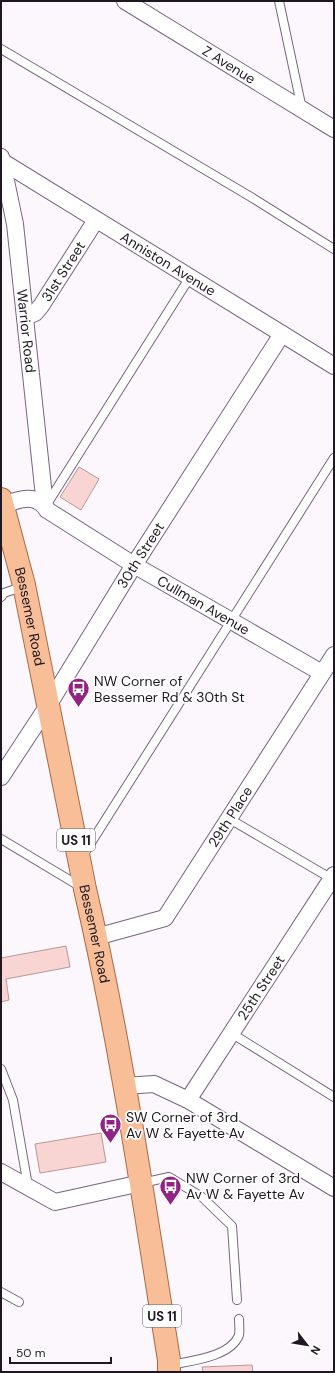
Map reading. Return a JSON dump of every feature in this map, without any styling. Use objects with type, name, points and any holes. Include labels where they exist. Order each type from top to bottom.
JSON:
[{"type":"main road","name":"Bessemer Road","points":[[2,502],[24,585],[85,889],[96,936],[142,1183],[169,1368]]},
{"type":"street","name":"Z Avenue","points":[[131,3],[334,129]]},
{"type":"street","name":"Anniston Avenue","points":[[2,159],[96,220],[334,366]]},
{"type":"street","name":"Warrior Road","points":[[2,159],[14,224],[45,506]]},
{"type":"street","name":"31st Street","points":[[25,317],[35,313],[41,306],[96,220]]},
{"type":"street","name":"30th Street","points":[[2,775],[49,704],[134,565],[282,334]]},
{"type":"street","name":"Cullman Avenue","points":[[2,502],[30,498],[45,506],[47,510],[134,565],[230,620],[331,662]]},
{"type":"street","name":"29th Place","points":[[96,936],[165,918],[228,818],[331,662]]},
{"type":"street","name":"25th Street","points":[[188,1100],[333,877]]},
{"type":"street","points":[[124,1086],[154,1084],[188,1100],[334,1188]]},
{"type":"street","points":[[1,1172],[55,1202],[142,1183]]},
{"type":"lane","points":[[279,1],[303,110]]},
{"type":"lane","points":[[1,49],[251,196],[334,249]]},
{"type":"lane","points":[[45,506],[190,277]]},
{"type":"lane","points":[[80,861],[230,620],[334,458]]},
{"type":"lane","points":[[1,597],[4,594],[24,585]]},
{"type":"lane","points":[[228,818],[333,877]]},
{"type":"lane","points":[[1,839],[85,889]]},
{"type":"lane","points":[[232,1033],[334,1097]]},
{"type":"lane","points":[[1,1069],[13,1100],[28,1188]]},
{"type":"lane","points":[[142,1183],[169,1177],[202,1197],[232,1226],[237,1300]]},
{"type":"lane","points":[[1,1292],[19,1302]]},
{"type":"lane","points":[[169,1368],[208,1358],[220,1353],[234,1343],[239,1334],[239,1319]]},
{"type":"building","points":[[79,467],[99,479],[81,510],[60,497]]},
{"type":"building","points":[[66,946],[70,967],[6,979],[9,1000],[1,1002],[1,958]]},
{"type":"building","points":[[101,1133],[106,1162],[40,1173],[35,1144]]},
{"type":"building","points":[[252,1365],[253,1372],[203,1372],[202,1367]]},
{"type":"place","name":"NW Corner of Bessemer Rd & 30th St","points":[[78,708]]},
{"type":"place","name":"SW Corner of 3rd Av W & Fayette Av","points":[[111,1144]]},
{"type":"place","name":"NW Corner of 3rd Av W & Fayette Av","points":[[170,1206]]}]
